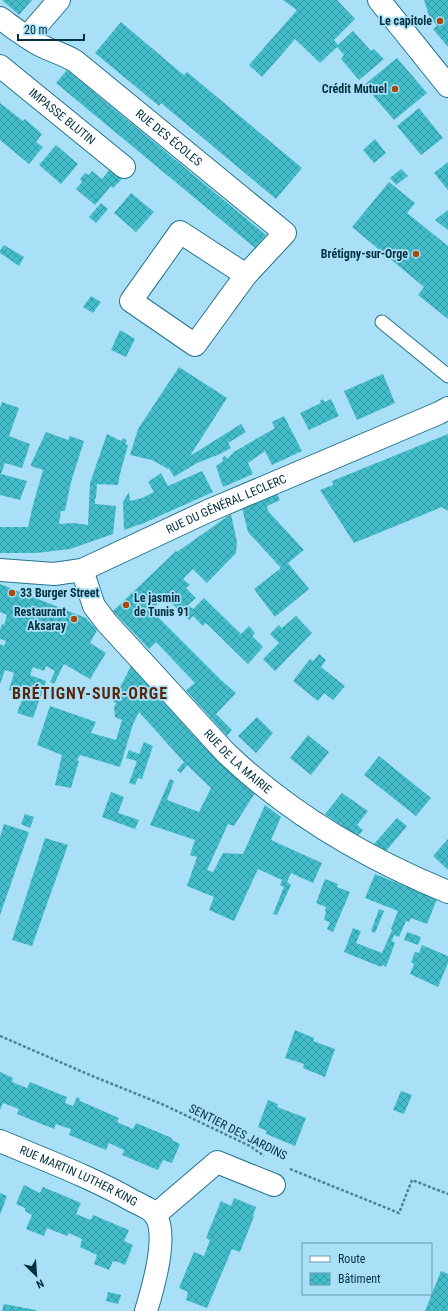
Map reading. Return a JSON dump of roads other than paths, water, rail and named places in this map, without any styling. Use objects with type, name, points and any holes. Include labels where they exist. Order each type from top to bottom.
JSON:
[{"type":"street","points":[[27,36],[59,0]]},
{"type":"street","points":[[380,0],[448,86]]},
{"type":"street","name":"RUE DES ÉCOLES","points":[[0,18],[44,46],[64,54],[76,61],[285,233],[246,275],[195,345],[131,301],[180,232],[246,275]]},
{"type":"street","name":"IMPASSE BLUTIN","points":[[0,66],[124,167]]},
{"type":"street","name":"RUE DU GÉNÉRAL LECLERC","points":[[0,570],[54,574],[82,570],[208,511],[448,408]]},
{"type":"street","name":"RUE DE LA MAIRIE","points":[[82,570],[94,606],[107,623],[226,753],[246,772],[287,804],[336,838],[374,859],[448,892]]},
{"type":"street","name":"RUE MARTIN LUTHER KING","points":[[0,1141],[121,1194],[156,1215]]},
{"type":"street","points":[[146,1311],[152,1293],[159,1254],[160,1232],[156,1215],[217,1162],[274,1185]]},
{"type":"lane","points":[[382,322],[448,376]]},
{"type":"place","name":"Le capitole","points":[[440,21]]},
{"type":"place","name":"Crédit Mutuel","points":[[395,89]]},
{"type":"place","name":"Brétigny-sur-Orge","points":[[416,254]]},
{"type":"place","name":"33 Burger Street","points":[[12,593]]},
{"type":"place","name":"Le jasmin de Tunis 91","points":[[126,605]]},
{"type":"place","name":"Restaurant Aksaray","points":[[74,619]]},
{"type":"district","name":"BRÉTIGNY-SUR-ORGE","points":[[90,693]]}]
